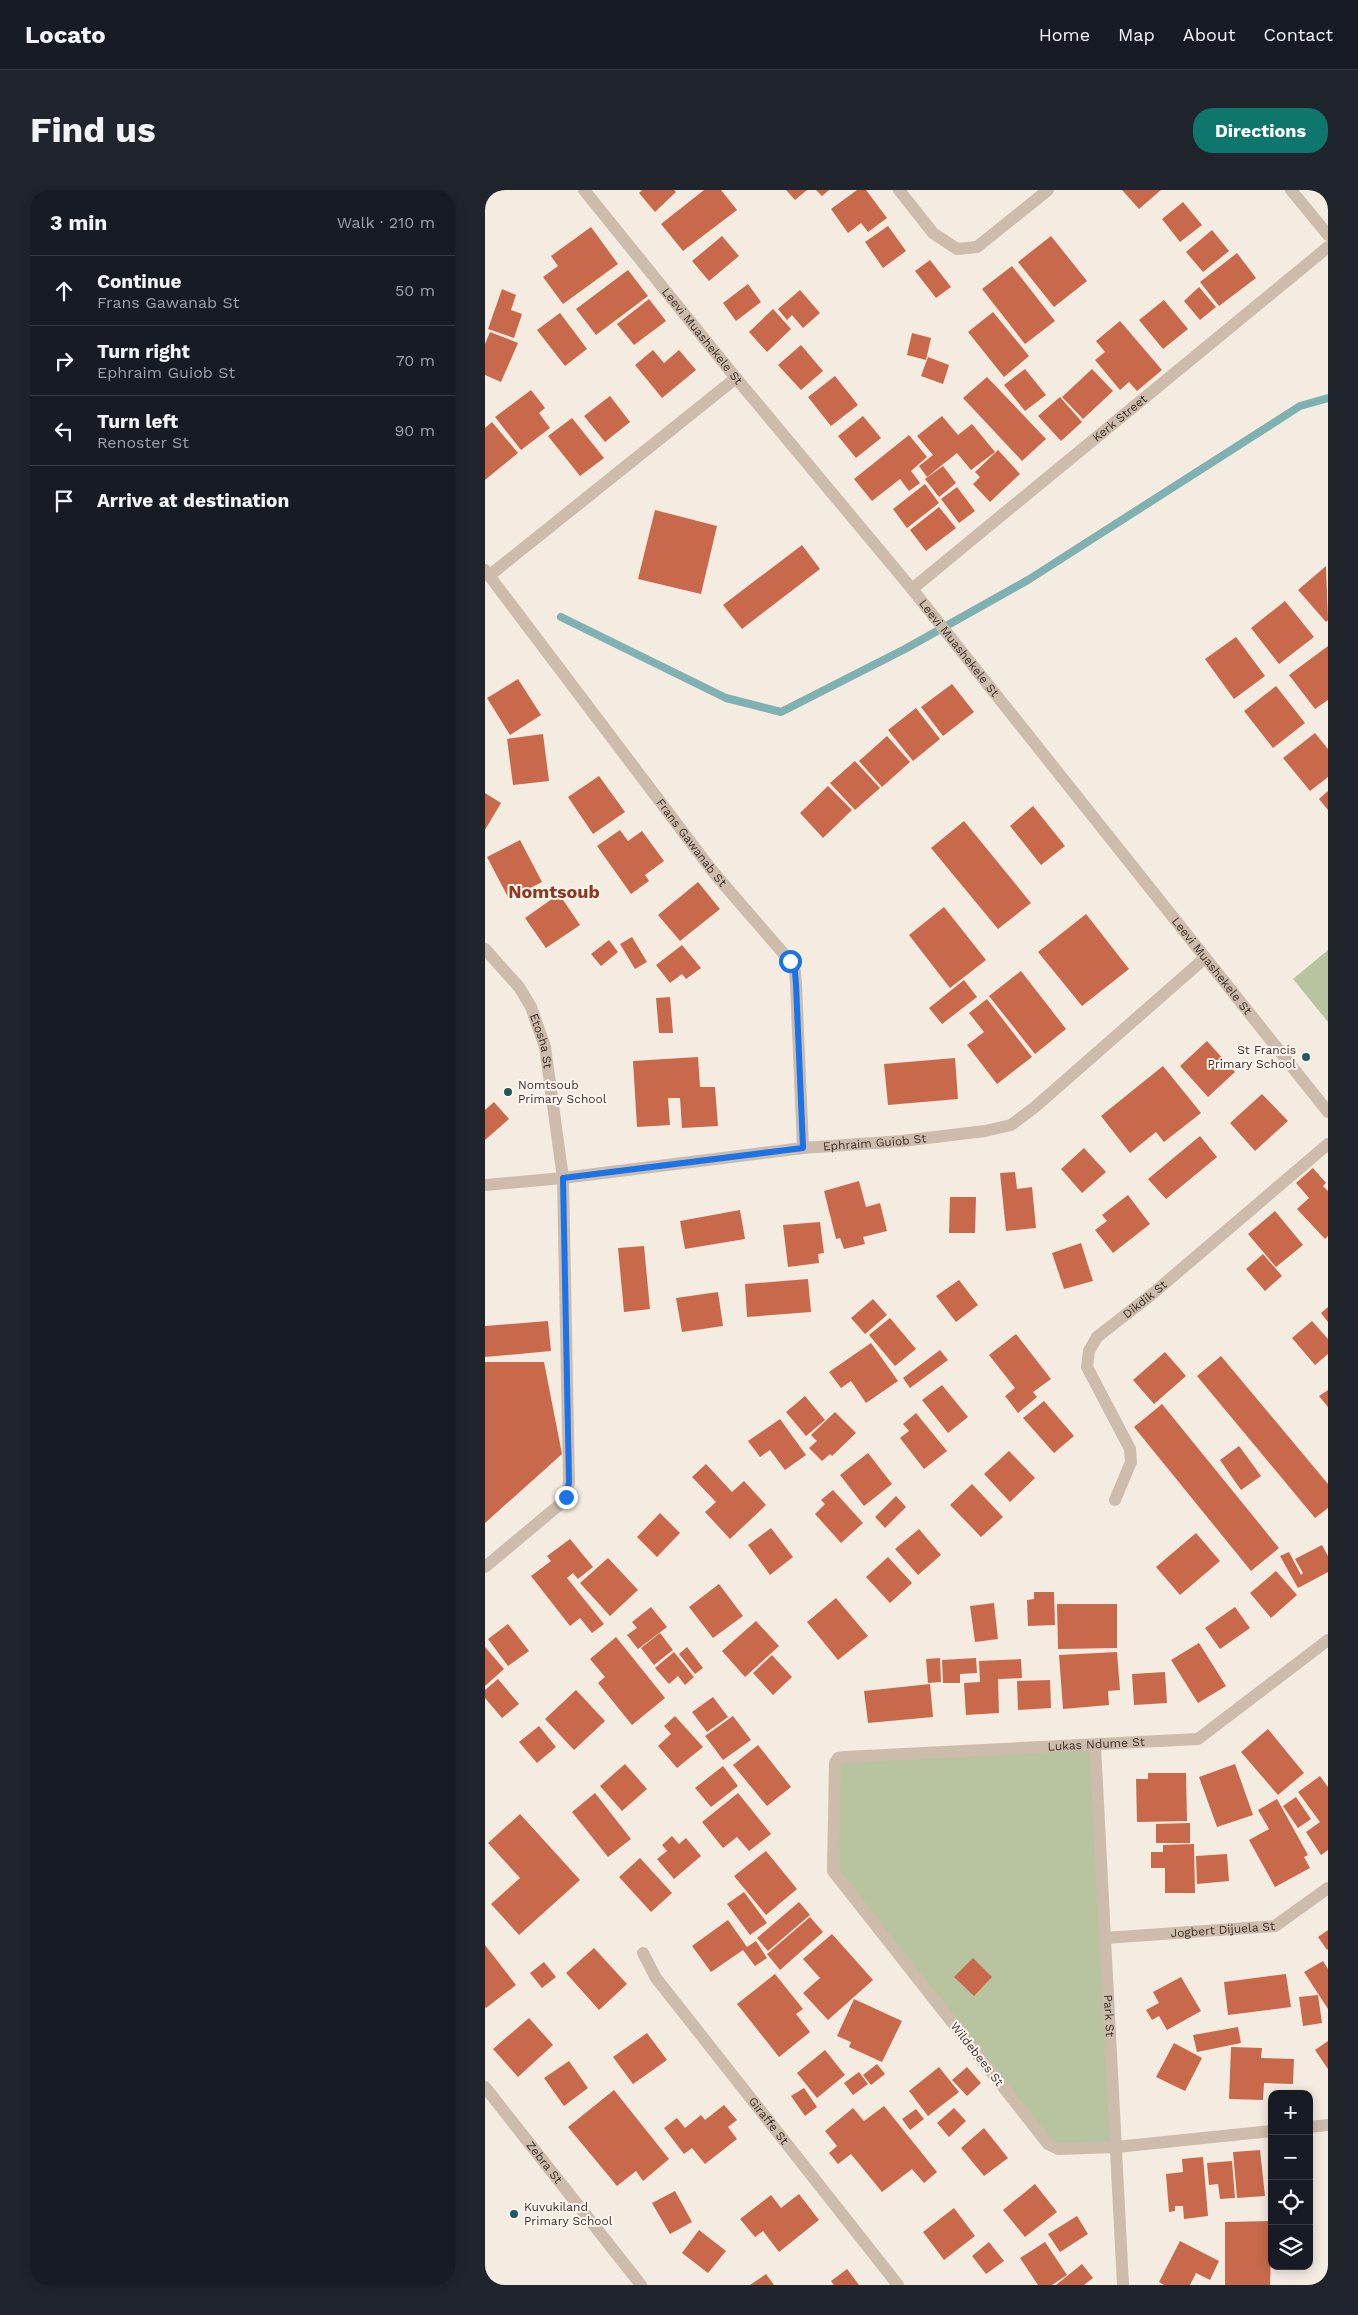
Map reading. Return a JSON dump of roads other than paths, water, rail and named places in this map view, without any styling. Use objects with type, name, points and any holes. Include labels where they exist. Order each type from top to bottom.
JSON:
[{"type":"street","name":"Leevi Muashekele St","points":[[583,190],[736,378],[912,589],[1328,1112]]},
{"type":"street","points":[[899,190],[933,233],[957,249],[977,247],[1048,190]]},
{"type":"street","points":[[1291,190],[1328,235]]},
{"type":"street","name":"Kerk Street","points":[[912,589],[1328,247]]},
{"type":"street","points":[[487,573],[736,378]]},
{"type":"street","name":"Frans Gawanab St","points":[[487,573],[714,873],[790,961],[795,972],[796,984],[803,1148]]},
{"type":"street","name":"Etosha St","points":[[485,949],[519,987],[531,1007],[545,1047],[563,1178],[569,1482],[566,1497],[559,1506],[485,1567]]},
{"type":"street","name":"Ephraim Guiob St","points":[[485,1185],[563,1178],[803,1148],[902,1141],[985,1131],[1011,1125],[1035,1107],[1205,958]]},
{"type":"street","name":"Dikdik St","points":[[1115,1500],[1131,1462],[1130,1449],[1087,1367],[1089,1351],[1097,1337],[1151,1295],[1328,1144]]},
{"type":"street","name":"Lukas Ndume St","points":[[835,1763],[837,1758],[845,1757],[1095,1746],[1198,1739],[1328,1640]]},
{"type":"street","name":"Park St","points":[[1095,1746],[1123,2285]]},
{"type":"street","name":"Wildebees St","points":[[835,1763],[833,1871],[1048,2144],[1058,2149],[1116,2147],[1268,2131]]},
{"type":"street","name":"Jogbert Dijuela St","points":[[1105,1938],[1275,1926],[1285,1922],[1328,1888]]},
{"type":"street","name":"Giraffe St","points":[[643,1953],[656,1978],[898,2285]]},
{"type":"street","name":"Zebra St","points":[[485,2087],[641,2285]]},
{"type":"street","points":[[1313,2127],[1328,2125]]},
{"type":"waterway","points":[[561,617],[726,698],[781,712],[905,649],[1028,580],[1300,406],[1328,398]]},
{"type":"place","name":"St Francis Primary School","points":[[1306,1057]]},
{"type":"place","name":"Nomtsoub Primary School","points":[[508,1092]]},
{"type":"place","name":"Kuvukiland Primary School","points":[[514,2214]]},
{"type":"district","name":"Nomtsoub","points":[[554,892]]}]
